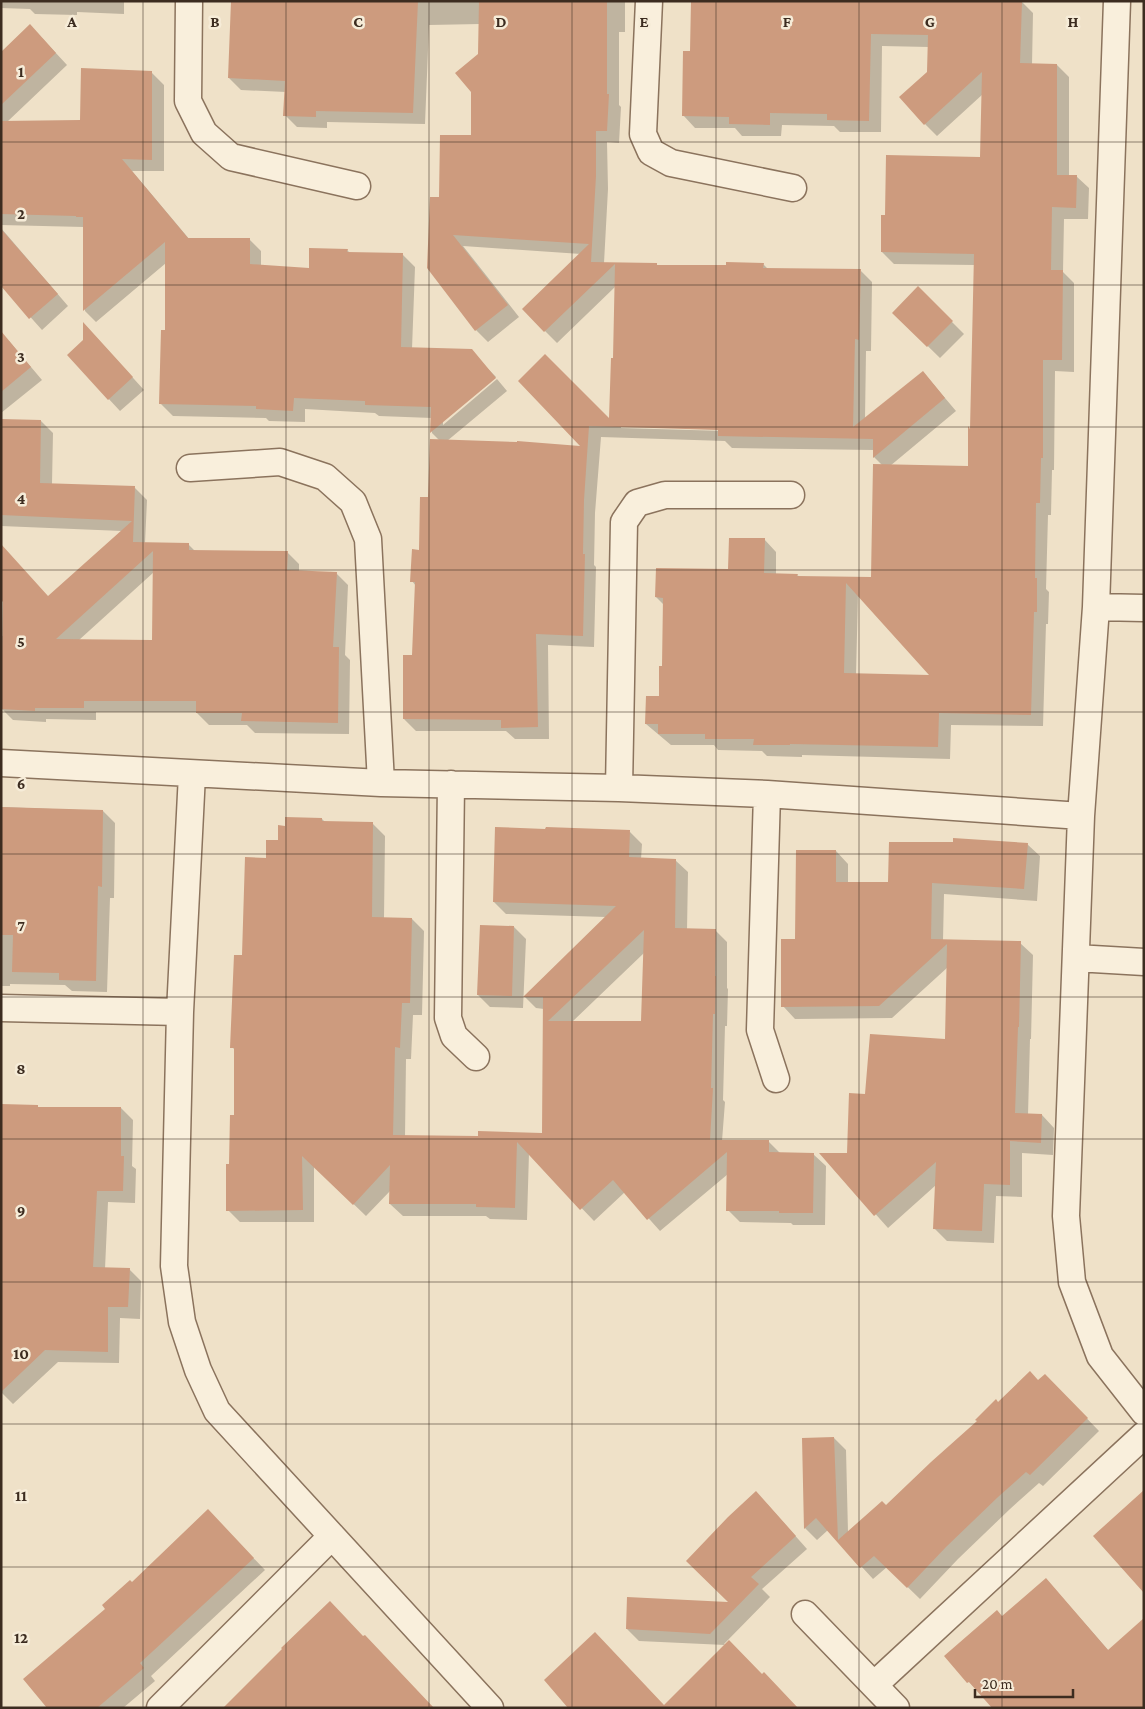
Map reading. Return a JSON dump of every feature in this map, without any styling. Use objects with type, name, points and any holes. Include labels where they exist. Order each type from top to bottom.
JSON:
[{"type":"street","points":[[189,1],[188,100],[204,133],[231,157],[357,186]]},
{"type":"street","points":[[649,1],[643,134],[651,152],[671,163],[794,188]]},
{"type":"street","points":[[1117,1],[1096,607],[1081,816],[1066,1216],[1072,1282],[1100,1356],[1144,1412]]},
{"type":"street","points":[[190,468],[280,462],[325,477],[353,502],[368,539],[381,783]]},
{"type":"street","points":[[619,788],[624,522],[637,503],[665,495],[791,495]]},
{"type":"street","points":[[1096,607],[1144,608]]},
{"type":"street","points":[[1,763],[381,783],[619,788],[767,794],[1081,816]]},
{"type":"street","points":[[192,774],[180,1012],[174,1266],[182,1322],[198,1370],[218,1411],[490,1708]]},
{"type":"street","points":[[451,784],[448,1018],[454,1036],[476,1057]]},
{"type":"street","points":[[767,794],[760,1030],[776,1079]]},
{"type":"street","points":[[1076,958],[1144,962]]},
{"type":"street","points":[[1,1008],[180,1012]]},
{"type":"street","points":[[874,1685],[1144,1435]]},
{"type":"street","points":[[160,1708],[332,1536]]},
{"type":"street","points":[[805,1614],[896,1708]]},
{"type":"building","points":[[231,1],[418,1],[413,113],[316,111],[316,117],[283,116],[285,81],[228,78]]},
{"type":"building","points":[[479,1],[607,1],[607,94],[609,94],[607,131],[596,131],[596,176],[591,262],[657,263],[657,265],[726,265],[726,262],[764,263],[763,268],[861,269],[859,340],[855,339],[853,427],[923,371],[945,398],[873,458],[873,439],[718,436],[718,430],[589,426],[584,500],[583,636],[536,634],[538,727],[501,728],[501,720],[403,719],[403,655],[412,655],[415,582],[410,582],[412,549],[419,550],[420,497],[428,497],[430,439],[517,441],[580,446],[518,381],[545,354],[609,418],[611,358],[613,358],[615,264],[544,332],[522,309],[589,244],[453,235],[508,305],[475,331],[427,268],[430,197],[439,197],[440,135],[471,135],[471,92],[455,73],[478,54]]},
{"type":"building","points":[[691,1],[1022,1],[1020,63],[1057,64],[1057,175],[1077,175],[1076,208],[1052,207],[1051,270],[1063,270],[1062,360],[1043,360],[1043,458],[1041,458],[1040,503],[1036,503],[1035,578],[1037,578],[1037,612],[1034,612],[1031,715],[939,713],[938,747],[753,745],[754,739],[705,739],[705,734],[658,734],[658,724],[645,724],[646,696],[659,696],[659,666],[662,666],[663,598],[655,597],[656,568],[728,569],[729,538],[765,538],[764,573],[798,574],[797,576],[871,577],[873,464],[968,466],[974,254],[881,252],[881,215],[885,215],[886,155],[980,157],[982,72],[924,125],[899,97],[927,72],[928,35],[871,34],[869,121],[827,120],[827,114],[770,113],[770,125],[729,124],[729,117],[682,116],[683,51],[690,51]],"holes":[[[846,583],[929,675],[844,673]]]},
{"type":"building","points":[[30,24],[56,53],[1,105],[1,52]]},
{"type":"building","points":[[81,68],[152,71],[152,160],[122,159],[188,238],[250,238],[250,264],[309,268],[309,248],[348,249],[347,252],[403,253],[401,347],[472,349],[496,378],[430,433],[431,407],[365,405],[365,401],[294,398],[293,411],[256,409],[256,406],[159,404],[161,330],[165,330],[165,242],[83,311],[83,217],[1,214],[1,121],[80,120]]},
{"type":"building","points":[[1,229],[58,294],[29,319],[1,286]]},
{"type":"building","points":[[918,286],[953,321],[927,347],[892,313]]},
{"type":"building","points":[[83,322],[133,377],[108,400],[67,355],[83,340]]},
{"type":"building","points":[[1,331],[31,367],[1,392]]},
{"type":"building","points":[[1,419],[41,420],[40,483],[135,486],[133,542],[189,543],[189,550],[288,551],[287,570],[337,572],[333,647],[339,647],[338,723],[241,721],[242,713],[196,713],[196,701],[84,701],[84,708],[35,708],[35,711],[1,709],[3,602],[1,600],[1,544],[48,596],[132,521],[1,515]],"holes":[[[153,551],[152,640],[56,639]]]},
{"type":"building","points":[[1,807],[103,810],[102,887],[98,886],[96,981],[59,980],[59,973],[12,972],[13,935],[1,935]]},
{"type":"building","points":[[285,817],[322,818],[322,821],[373,822],[372,917],[412,918],[410,1003],[402,1003],[400,1048],[395,1047],[393,1135],[478,1136],[478,1131],[542,1133],[543,997],[523,997],[616,906],[493,902],[495,827],[630,830],[629,857],[676,859],[675,928],[716,929],[715,1014],[713,1014],[711,1088],[713,1088],[710,1140],[769,1140],[769,1152],[814,1153],[813,1213],[726,1211],[727,1152],[647,1220],[613,1180],[580,1210],[517,1142],[515,1208],[476,1207],[476,1204],[389,1204],[390,1165],[353,1205],[302,1156],[303,1210],[226,1211],[226,1164],[229,1164],[230,1115],[234,1115],[234,1048],[230,1048],[234,955],[242,955],[245,857],[266,858],[266,840],[278,840],[278,825],[285,826]],"holes":[[[644,930],[641,1021],[548,1021]]]},
{"type":"building","points":[[953,838],[1028,843],[1024,889],[932,883],[931,939],[1021,941],[1015,1113],[1042,1114],[1041,1143],[1010,1141],[1010,1185],[984,1184],[982,1231],[933,1229],[936,1162],[874,1216],[819,1153],[847,1153],[849,1093],[865,1094],[870,1034],[945,1039],[947,944],[879,1006],[781,1007],[781,939],[795,939],[796,850],[836,850],[836,882],[888,882],[889,842],[953,842]]},
{"type":"building","points":[[480,925],[514,926],[512,996],[477,995]]},
{"type":"building","points":[[1,1104],[38,1105],[38,1107],[121,1107],[121,1156],[124,1156],[123,1191],[97,1191],[93,1267],[130,1268],[128,1307],[108,1307],[108,1352],[45,1350],[1,1392]]},
{"type":"building","points":[[1030,1371],[1038,1380],[1045,1374],[1088,1418],[1030,1475],[1026,1472],[998,1497],[907,1588],[874,1556],[860,1568],[816,1518],[804,1529],[802,1438],[834,1437],[838,1540],[882,1501],[886,1505],[977,1421],[975,1420],[996,1399],[998,1402]]},
{"type":"building","points":[[1144,1490],[1144,1593],[1093,1536]]},
{"type":"building","points":[[756,1491],[796,1536],[751,1577],[759,1584],[710,1634],[626,1629],[627,1597],[728,1602],[686,1561]]},
{"type":"building","points":[[208,1509],[254,1558],[140,1663],[144,1668],[97,1708],[47,1708],[23,1679],[105,1609],[102,1605],[130,1580],[132,1582]]},
{"type":"building","points":[[1046,1578],[1108,1650],[1144,1618],[1144,1708],[992,1708],[944,1656],[997,1610],[1002,1616]]},
{"type":"building","points":[[330,1601],[434,1708],[223,1708],[281,1648]]},
{"type":"building","points":[[595,1632],[664,1705],[729,1640],[762,1674],[764,1672],[798,1708],[568,1708],[544,1680]]}]
